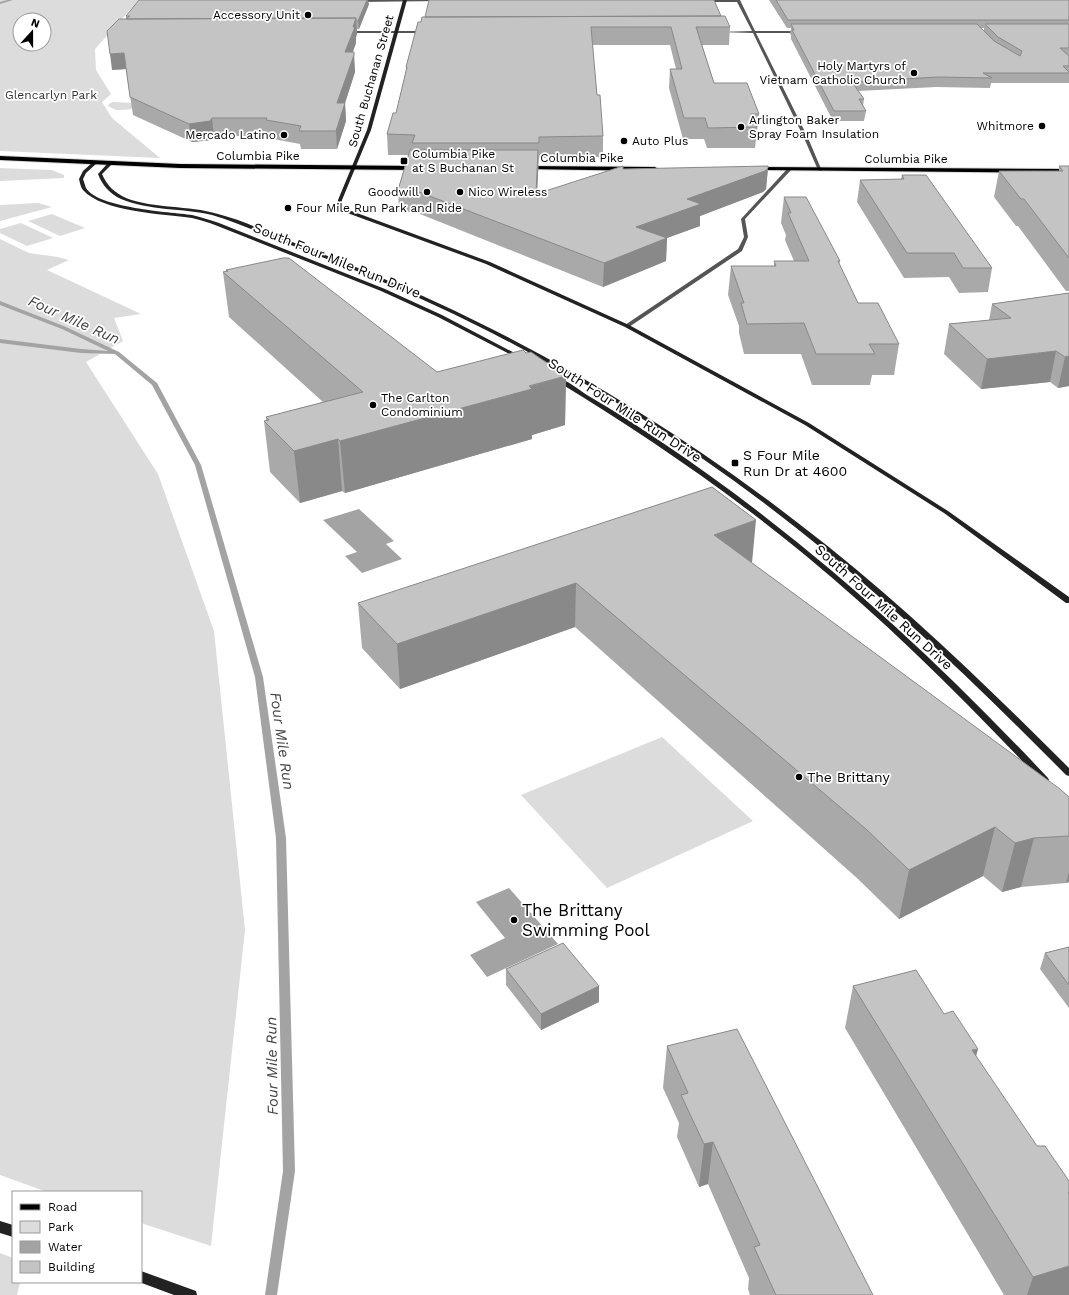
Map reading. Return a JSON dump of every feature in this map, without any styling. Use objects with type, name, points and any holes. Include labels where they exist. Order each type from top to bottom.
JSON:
[{"type":"main road","name":"South Buchanan Street","points":[[354,167],[373,119],[405,0]]},
{"type":"main road","name":"Columbia Pike","points":[[0,158],[110,164],[427,168]]},
{"type":"main road","name":"South Four Mile Run Drive","points":[[95,163],[84,173],[81,180],[83,186],[92,195],[106,202],[138,210],[192,217],[217,224],[383,290],[440,316],[529,363]]},
{"type":"main road","name":"South Four Mile Run Drive","points":[[110,164],[100,174],[103,184],[122,198],[157,206],[180,208],[217,215],[335,260],[413,293],[508,340],[639,416],[756,494],[856,574],[902,613],[1000,703],[1069,772]]},
{"type":"main road","points":[[354,167],[340,200],[340,204],[344,210],[488,263],[627,326],[807,424],[946,512],[1069,601]]},
{"type":"main road","name":"Columbia Pike","points":[[520,168],[659,169]]},
{"type":"main road","name":"Columbia Pike","points":[[747,169],[1069,171]]},
{"type":"main road","name":"South Four Mile Run Drive","points":[[548,374],[588,397],[687,462],[787,537],[885,620],[988,719],[1048,783]]},
{"type":"main road","points":[[0,1227],[12,1232]]},
{"type":"main road","points":[[142,1277],[191,1295]]},
{"type":"street","points":[[699,1],[738,0],[806,138],[820,170]]},
{"type":"street","points":[[353,1],[445,1]]},
{"type":"street","points":[[343,32],[426,32]]},
{"type":"street","points":[[717,32],[804,32]]},
{"type":"street","points":[[627,326],[740,250],[746,237],[743,218],[790,170]]},
{"type":"green space","name":"Glencarlyn Park","points":[[0,0],[139,0],[95,49],[96,70],[111,94],[102,102],[112,118],[160,158],[0,151]]},
{"type":"green space","points":[[113,102],[133,103],[139,108],[116,110],[108,106]]},
{"type":"green space","points":[[0,168],[52,170],[64,175],[64,178],[0,181]]},
{"type":"green space","points":[[38,203],[52,207],[0,221],[0,205]]},
{"type":"green space","points":[[52,214],[85,228],[60,236],[28,221]]},
{"type":"green space","points":[[21,223],[53,238],[27,246],[0,233],[0,229]]},
{"type":"green space","points":[[0,239],[29,253],[69,260],[47,270],[141,314],[114,318],[123,341],[86,362],[158,474],[214,631],[245,930],[211,1246],[142,1223],[142,1191],[44,1191],[0,1175]]},
{"type":"green space","points":[[662,737],[753,821],[607,888],[521,795]]},
{"type":"green space","points":[[0,1253],[12,1258],[12,1283],[20,1283],[17,1295],[0,1295]]},
{"type":"water","points":[[359,509],[394,541],[386,544],[402,559],[362,573],[345,556],[357,552],[323,520]]},
{"type":"water","name":"The Brittany Swimming Pool","points":[[509,888],[558,944],[487,977],[470,955],[505,938],[476,902]]},
{"type":"building","points":[[139,0],[367,0],[358,21],[356,21],[356,18],[126,19],[130,16],[126,16]]},
{"type":"building","points":[[429,0],[714,0],[721,16],[425,17]]},
{"type":"building","points":[[776,0],[1069,0],[1069,20],[788,20]]},
{"type":"building","points":[[725,16],[730,27],[696,27],[714,83],[747,83],[759,114],[751,114],[757,127],[708,128],[705,118],[684,118],[670,69],[682,69],[671,27],[591,27],[597,95],[600,95],[603,136],[539,137],[539,143],[412,143],[415,135],[387,134],[393,113],[396,113],[418,22],[421,22],[422,17]]},
{"type":"building","points":[[356,18],[353,27],[355,27],[345,52],[354,52],[354,55],[337,103],[345,103],[336,131],[299,131],[301,126],[266,120],[267,118],[212,118],[210,121],[189,124],[130,97],[124,53],[110,54],[107,31],[119,19]]},
{"type":"building","points":[[791,24],[977,24],[994,41],[1020,56],[1022,51],[998,37],[985,24],[1069,24],[1069,48],[1060,48],[1069,56],[1069,66],[1063,66],[1069,73],[983,73],[992,78],[938,77],[852,82],[864,99],[859,99],[866,111],[834,111],[792,30],[794,30]]},
{"type":"building","points":[[410,150],[538,150],[536,194],[623,166],[623,169],[768,166],[768,168],[765,171],[687,199],[701,204],[636,227],[667,238],[604,263],[414,190],[398,190]]},
{"type":"building","points":[[1059,166],[1069,166],[1069,258],[1024,199],[1021,199],[999,171],[1063,171]]},
{"type":"building","points":[[902,175],[926,175],[992,268],[963,268],[954,253],[907,253],[860,180],[904,179]]},
{"type":"building","points":[[784,197],[806,197],[840,261],[838,261],[858,303],[878,303],[899,344],[869,344],[875,354],[816,354],[804,323],[747,324],[741,303],[744,303],[731,266],[776,266],[774,261],[809,261],[788,213],[791,213]]},
{"type":"building","points":[[289,258],[437,372],[523,350],[526,353],[531,352],[566,376],[529,386],[532,389],[340,441],[338,439],[294,451],[264,421],[269,420],[266,417],[363,392],[223,272],[228,271],[226,270]]},
{"type":"building","points":[[1069,293],[1069,356],[1065,357],[1056,351],[987,359],[949,324],[1011,318],[992,304]]},
{"type":"building","points":[[712,487],[756,520],[714,535],[1060,789],[1069,797],[1069,836],[1034,838],[1015,843],[995,827],[909,870],[867,830],[576,583],[397,644],[358,603]]},
{"type":"building","points":[[563,943],[599,986],[541,1014],[506,969]]},
{"type":"building","points":[[1069,947],[1069,985],[1045,953]]},
{"type":"building","points":[[916,970],[944,1014],[953,1011],[978,1049],[972,1050],[1037,1146],[1045,1146],[1069,1181],[1069,1266],[1033,1277],[853,986]]},
{"type":"building","points":[[737,1029],[873,1295],[776,1295],[754,1247],[760,1245],[713,1142],[704,1144],[681,1095],[688,1093],[667,1046]]},
{"type":"waterway","name":"Four Mile Run","points":[[0,3],[11,0]]},
{"type":"waterway","name":"Four Mile Run","points":[[0,303],[64,328],[117,353],[155,384],[198,465],[259,677],[281,838],[289,1171],[271,1295]]},
{"type":"waterway","points":[[0,341],[81,351],[113,353]]},
{"type":"place","name":"Accessory Unit","points":[[308,15]]},
{"type":"place","name":"Holy Martyrs of Vietnam Catholic Church","points":[[914,73]]},
{"type":"place","name":"Whitmore","points":[[1042,126]]},
{"type":"place","name":"Arlington Baker Spray Foam Insulation","points":[[741,127]]},
{"type":"place","name":"Mercado Latino","points":[[284,135]]},
{"type":"place","name":"Auto Plus","points":[[624,141]]},
{"type":"place","name":"Columbia Pike at S Buchanan St","points":[[404,161]]},
{"type":"place","name":"Goodwill","points":[[427,192]]},
{"type":"place","name":"Nico Wireless","points":[[460,192]]},
{"type":"place","name":"Four Mile Run Park and Ride","points":[[288,208]]},
{"type":"place","name":"The Carlton Condominium","points":[[373,405]]},
{"type":"place","name":"S Four Mile Run Dr at 4600","points":[[735,463]]},
{"type":"place","name":"The Brittany","points":[[799,777]]},
{"type":"place","name":"The Brittany Swimming Pool","points":[[514,920]]}]
